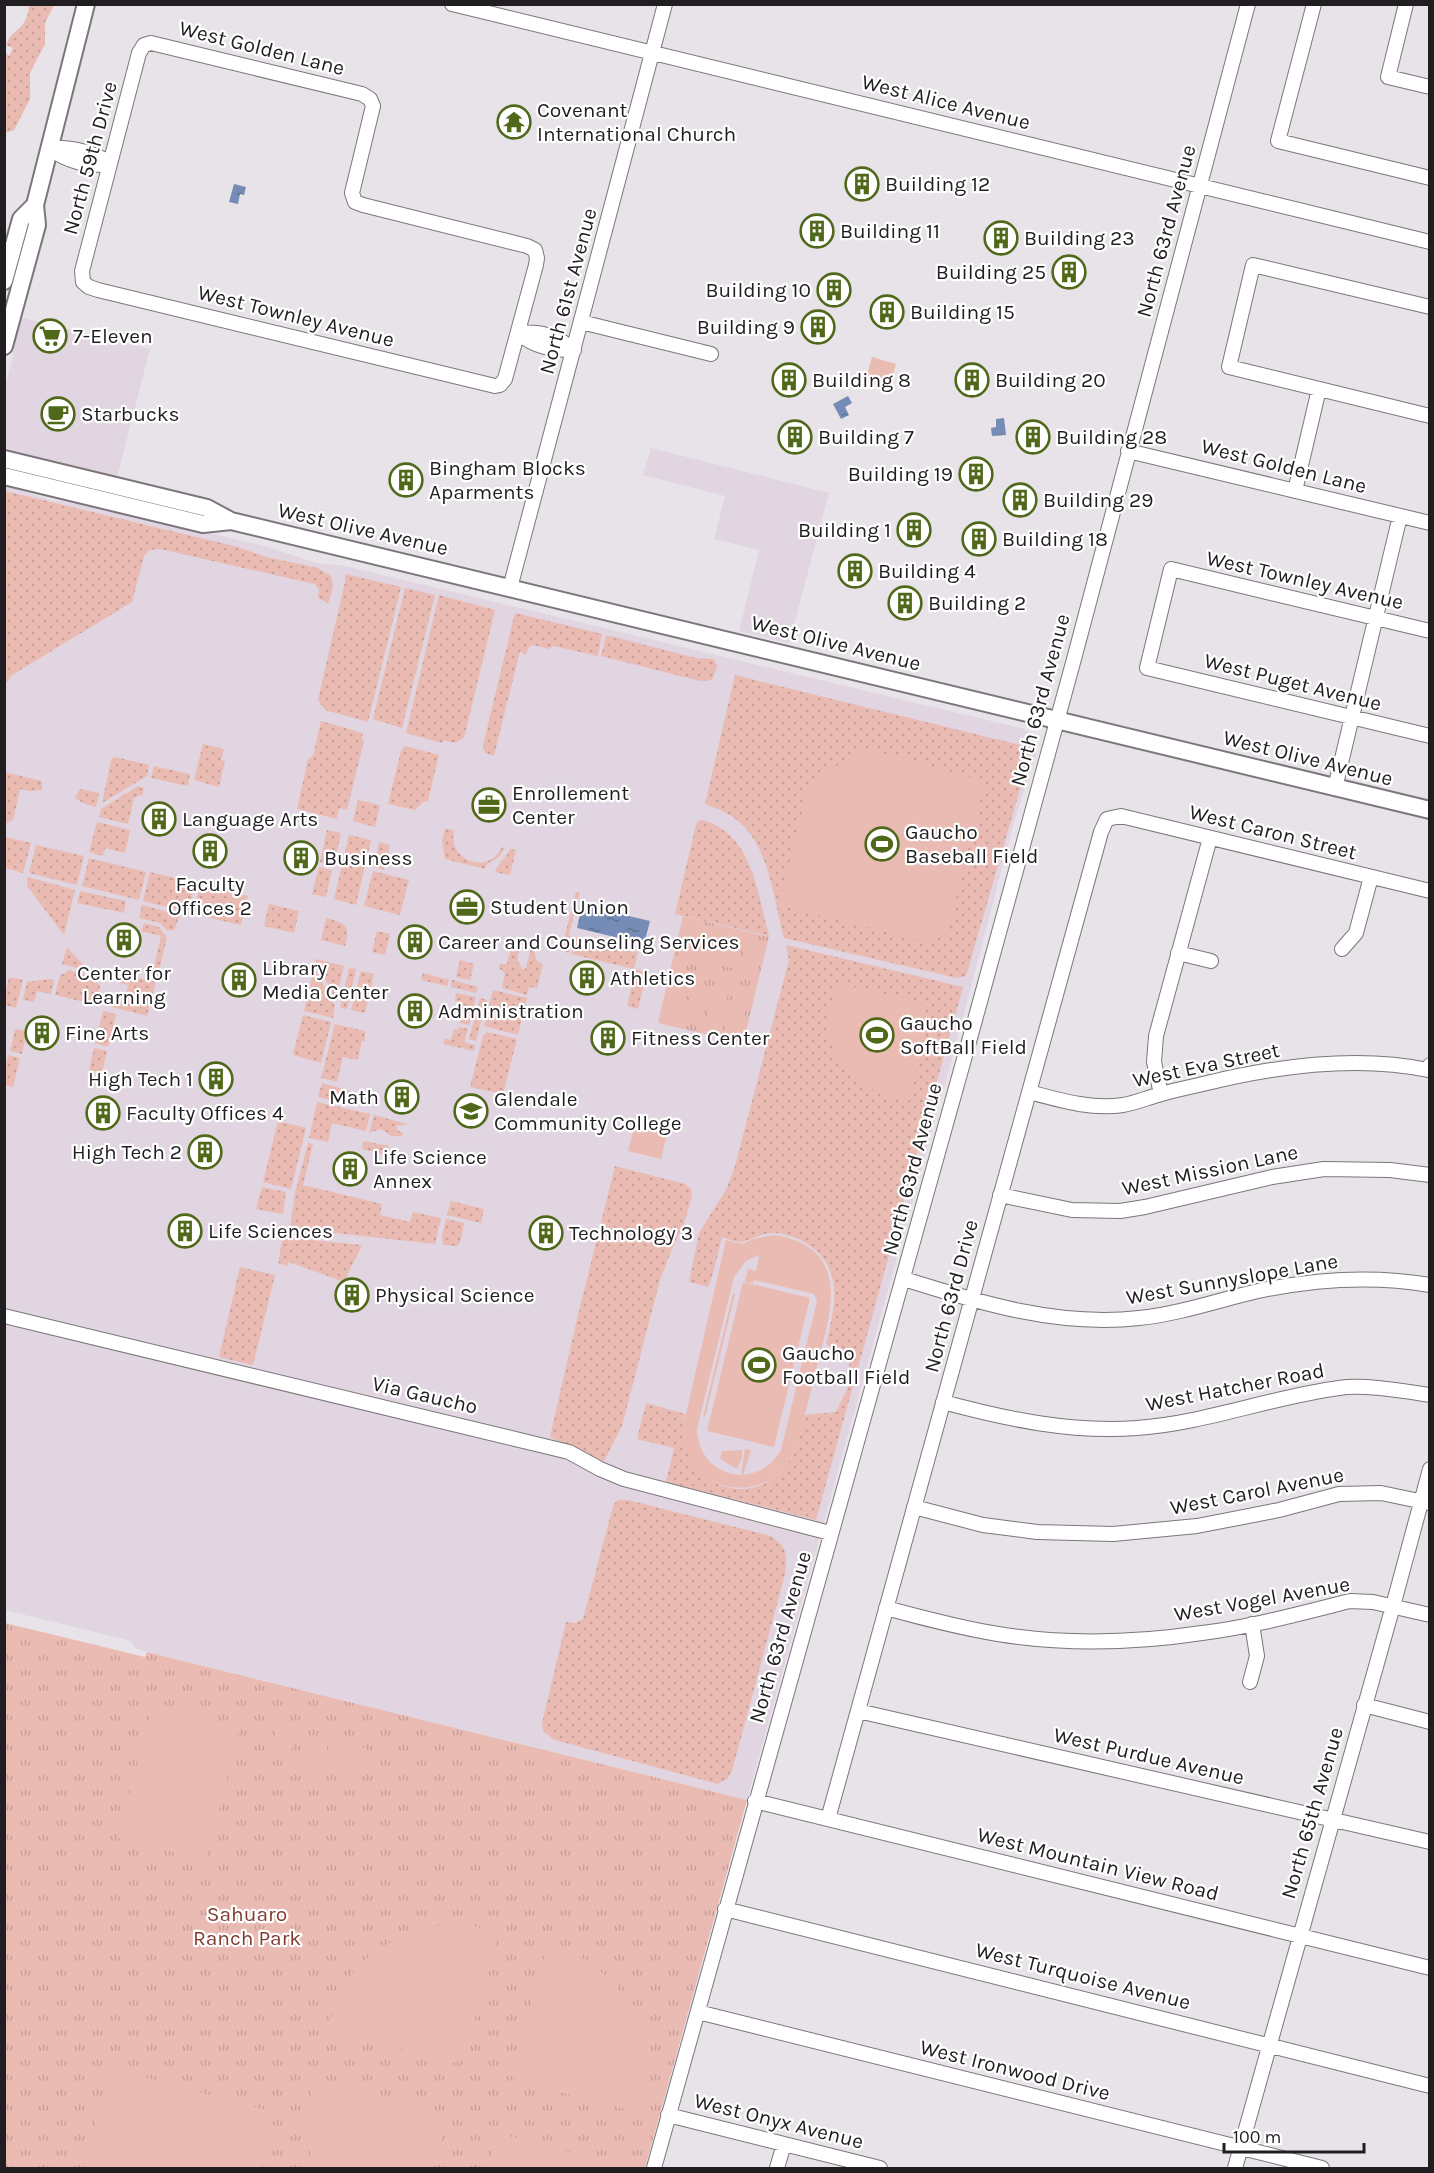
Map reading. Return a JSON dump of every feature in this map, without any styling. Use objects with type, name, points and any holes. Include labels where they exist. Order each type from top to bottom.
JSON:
[{"type":"main road","points":[[4,346],[37,225],[35,204],[86,4]]},
{"type":"main road","points":[[4,281],[21,219],[35,204]]},
{"type":"main road","name":"West Olive Avenue","points":[[4,459],[207,508],[231,521],[1430,810]]},
{"type":"main road","name":"West Olive Avenue","points":[[4,476],[203,524],[231,521]]},
{"type":"street","name":"West Alice Avenue","points":[[452,4],[1430,242]]},
{"type":"street","name":"North 61st Avenue","points":[[510,588],[665,4]]},
{"type":"street","name":"North 63rd Avenue","points":[[654,2169],[830,1533],[904,1279],[1057,720],[1248,4]]},
{"type":"street","points":[[1314,4],[1278,141],[1430,178]]},
{"type":"street","points":[[1406,4],[1388,76],[1430,87]]},
{"type":"street","name":"West Golden Lane","points":[[144,45],[151,43],[163,45],[362,94],[370,99],[373,106],[352,194],[355,202],[534,250],[537,258],[536,265],[518,333]]},
{"type":"street","name":"North 59th Drive","points":[[83,282],[82,271],[139,53],[144,45]]},
{"type":"street","points":[[49,148],[61,157],[96,166],[110,163]]},
{"type":"street","points":[[1430,307],[1253,265],[1229,368],[1430,416]]},
{"type":"street","name":"West Townley Avenue","points":[[83,282],[98,290],[495,386],[500,385],[506,379],[518,333]]},
{"type":"street","points":[[581,322],[711,354]]},
{"type":"street","points":[[518,333],[531,343],[558,350],[574,350]]},
{"type":"street","points":[[1295,491],[1319,389]]},
{"type":"street","name":"West Golden Lane","points":[[1128,450],[1430,523]]},
{"type":"street","points":[[1335,788],[1400,516]]},
{"type":"street","name":"West Townley Avenue","points":[[1147,668],[1171,569],[1430,631]]},
{"type":"street","name":"West Puget Avenue","points":[[1147,668],[1430,736]]},
{"type":"street","name":"West Caron Street","points":[[1107,819],[1121,816],[1430,891]]},
{"type":"street","name":"North 63rd Drive","points":[[828,1819],[1101,832],[1107,819]]},
{"type":"street","points":[[1161,1094],[1154,1062],[1156,1036],[1210,838]]},
{"type":"street","points":[[1342,949],[1356,933],[1371,877]]},
{"type":"street","points":[[1178,953],[1211,961]]},
{"type":"street","name":"West Eva Street","points":[[1029,1092],[1096,1106],[1124,1105],[1257,1072],[1316,1066],[1387,1064],[1429,1068]]},
{"type":"street","name":"West Mission Lane","points":[[1000,1195],[1072,1210],[1120,1211],[1272,1177],[1324,1169],[1390,1170],[1430,1174]]},
{"type":"street","name":"West Sunnyslope Lane","points":[[904,1279],[1034,1314],[1070,1319],[1121,1320],[1161,1315],[1259,1291],[1327,1280],[1370,1279],[1430,1285]]},
{"type":"street","name":"Via Gaucho","points":[[4,1316],[540,1444],[569,1452],[624,1479],[830,1533]]},
{"type":"street","name":"West Hatcher Road","points":[[944,1402],[986,1413],[1072,1428],[1137,1428],[1195,1420],[1341,1387],[1400,1390],[1430,1395]]},
{"type":"street","name":"North 65th Avenue","points":[[1235,2169],[1364,1705],[1425,1502],[1430,1469]]},
{"type":"street","name":"West Carol Avenue","points":[[914,1507],[983,1525],[1037,1532],[1113,1534],[1197,1526],[1279,1510],[1339,1494],[1381,1493],[1425,1502]]},
{"type":"street","name":"West Vogel Avenue","points":[[886,1608],[945,1624],[999,1634],[1138,1647],[1350,1601],[1372,1602],[1430,1615]]},
{"type":"street","points":[[1250,1682],[1257,1656],[1252,1624]]},
{"type":"street","points":[[1364,1705],[1430,1722]]},
{"type":"street","name":"West Purdue Avenue","points":[[858,1711],[1430,1842]]},
{"type":"street","name":"West Mountain View Road","points":[[756,1801],[1430,1968]]},
{"type":"street","name":"West Turquoise Avenue","points":[[726,1910],[1270,2044],[1430,2086]]},
{"type":"street","name":"West Ironwood Drive","points":[[698,2012],[1322,2169]]},
{"type":"street","name":"West Onyx Avenue","points":[[668,2115],[880,2169]]},
{"type":"street","points":[[777,2169],[784,2144]]},
{"type":"shaded area","points":[[18,317],[150,349],[116,481],[65,464],[5,449],[5,388],[13,356]]},
{"type":"shaded area","points":[[651,448],[829,493],[789,643],[739,631],[759,550],[714,539],[725,496],[643,475]]},
{"type":"shaded area","name":"Glendale Community College","points":[[4,486],[55,501],[79,502],[264,546],[320,564],[341,565],[1024,729],[1035,736],[1037,751],[1014,822],[959,1033],[747,1800],[136,1649],[131,1641],[5,1610]]},
{"type":"green space","points":[[29,5],[54,5],[45,23],[45,44],[30,73],[30,99],[14,130],[5,133],[5,52],[9,56],[13,48],[6,45],[25,20]]},
{"type":"green space","points":[[872,357],[896,364],[889,389],[865,382]]},
{"type":"green space","points":[[5,491],[318,568],[331,576],[331,596],[328,603],[318,598],[319,589],[315,584],[160,549],[149,550],[144,556],[132,602],[12,675],[5,685]]},
{"type":"green space","points":[[345,574],[401,587],[368,722],[325,710],[318,700]]},
{"type":"green space","points":[[405,588],[435,595],[402,728],[373,719]]},
{"type":"green space","points":[[439,595],[495,610],[464,738],[455,743],[443,740],[442,743],[406,733]]},
{"type":"green space","points":[[515,613],[602,634],[598,656],[553,646],[549,649],[533,645],[529,647],[525,655],[520,651],[494,756],[485,753],[483,745]]},
{"type":"green space","points":[[606,635],[696,658],[714,659],[718,664],[712,680],[700,681],[601,656]]},
{"type":"green space","points":[[735,675],[1032,748],[966,976],[957,978],[784,938],[767,868],[752,836],[741,823],[719,809],[705,804]]},
{"type":"green space","points":[[321,721],[363,733],[364,741],[347,810],[339,808],[337,819],[297,809],[308,759],[313,756]]},
{"type":"green space","points":[[203,744],[224,749],[221,760],[225,761],[219,787],[194,780]]},
{"type":"green space","points":[[405,746],[439,755],[428,801],[423,802],[415,810],[388,804],[401,751]]},
{"type":"green space","name":"Gaucho Baseball Field","points":[[865,748],[985,781],[948,932],[929,943],[779,905],[809,783]]},
{"type":"green space","points":[[115,757],[149,765],[147,776],[102,803],[111,760]]},
{"type":"green space","points":[[154,766],[190,774],[188,786],[151,778]]},
{"type":"green space","points":[[4,772],[42,781],[42,790],[20,789],[13,820],[5,824]]},
{"type":"green space","points":[[138,786],[144,789],[142,796],[134,798],[128,824],[99,817],[101,809]]},
{"type":"green space","points":[[80,789],[99,793],[96,807],[75,798]]},
{"type":"green space","points":[[358,800],[380,805],[375,827],[353,821]]},
{"type":"green space","points":[[703,820],[720,827],[733,838],[743,852],[756,884],[769,936],[675,914],[696,825],[698,821]]},
{"type":"green space","points":[[97,822],[130,830],[125,853],[105,848],[103,856],[89,852]]},
{"type":"green space","points":[[445,829],[454,830],[457,850],[470,861],[479,863],[488,861],[496,856],[502,847],[505,848],[498,858],[487,864],[485,869],[445,859],[442,841]]},
{"type":"green space","points":[[327,830],[341,833],[334,865],[320,862]]},
{"type":"green space","points":[[349,835],[371,840],[356,905],[334,899]]},
{"type":"green space","points":[[5,837],[31,843],[23,873],[5,868]]},
{"type":"green space","points":[[379,842],[390,845],[384,870],[374,867]]},
{"type":"green space","points":[[36,845],[84,856],[77,885],[29,873]]},
{"type":"green space","points":[[510,849],[516,850],[510,875],[495,872],[507,855]]},
{"type":"green space","points":[[89,858],[146,872],[139,900],[82,886]]},
{"type":"green space","points":[[319,867],[332,870],[326,897],[312,894]]},
{"type":"green space","points":[[373,871],[409,880],[400,915],[364,906]]},
{"type":"green space","points":[[150,872],[195,883],[187,912],[143,901]]},
{"type":"green space","points":[[28,877],[75,890],[64,935],[27,886]]},
{"type":"green space","points":[[200,884],[248,896],[241,925],[197,915],[198,911],[194,910]]},
{"type":"green space","points":[[80,891],[126,901],[124,913],[77,903]]},
{"type":"green space","points":[[576,892],[580,892],[569,935],[573,936],[569,953],[561,951]]},
{"type":"green space","points":[[269,904],[299,911],[294,933],[264,926]]},
{"type":"green space","points":[[142,905],[180,915],[174,930],[167,930],[160,923],[139,918]]},
{"type":"green space","points":[[683,916],[769,937],[743,1043],[658,1023]]},
{"type":"green space","points":[[326,918],[345,926],[347,933],[345,946],[321,940]]},
{"type":"green space","points":[[685,922],[700,926],[693,959],[678,955]]},
{"type":"green space","points":[[144,923],[159,927],[167,938],[157,978],[152,976],[161,936],[141,931]]},
{"type":"green space","points":[[705,928],[720,932],[712,964],[698,960]]},
{"type":"green space","points":[[377,931],[390,934],[385,955],[372,952]]},
{"type":"green space","points":[[725,933],[739,937],[732,968],[717,965]]},
{"type":"green space","points":[[575,937],[638,952],[634,969],[571,954]]},
{"type":"green space","points":[[747,938],[762,942],[754,974],[739,970]]},
{"type":"green space","points":[[512,944],[521,945],[517,960],[523,970],[526,968],[531,948],[534,949],[536,960],[543,965],[537,988],[529,987],[527,995],[502,988],[505,973],[499,968],[500,964],[507,964]]},
{"type":"green space","points":[[786,945],[963,987],[816,1520],[666,1482],[674,1448],[637,1439],[646,1403],[685,1414],[684,1438],[690,1458],[702,1473],[717,1484],[735,1489],[754,1487],[772,1479],[788,1463],[797,1446],[805,1415],[836,1412],[849,1385],[849,1358],[826,1344],[834,1306],[830,1269],[814,1249],[805,1243],[791,1236],[776,1233],[740,1242],[722,1237],[708,1287],[689,1282],[699,1233],[727,1188],[735,1166],[789,960]]},
{"type":"green space","points":[[67,947],[90,972],[62,964]]},
{"type":"green space","points":[[316,959],[344,966],[336,999],[315,961]]},
{"type":"green space","points":[[460,960],[474,964],[470,980],[456,977]]},
{"type":"green space","points":[[314,968],[335,1006],[333,1018],[304,1011]]},
{"type":"green space","points":[[349,968],[356,969],[347,1009],[340,1008]]},
{"type":"green space","points":[[636,969],[647,972],[638,1009],[627,1006]]},
{"type":"green space","points":[[68,970],[93,976],[100,986],[97,1005],[55,995],[60,975]]},
{"type":"green space","points":[[361,971],[374,974],[365,1013],[351,1010]]},
{"type":"green space","points":[[423,973],[449,980],[447,986],[421,980]]},
{"type":"green space","points":[[119,974],[156,982],[147,1016],[108,1006],[103,998],[124,1003],[128,985],[117,982]]},
{"type":"green space","points":[[9,977],[23,980],[16,1008],[5,1005]]},
{"type":"green space","points":[[54,980],[51,994],[37,991],[34,1002],[23,1000],[27,982]]},
{"type":"green space","points":[[452,980],[478,987],[476,993],[451,987]]},
{"type":"green space","points":[[674,983],[689,986],[681,1018],[666,1014]]},
{"type":"green space","name":"Gaucho SoftBall Field","points":[[836,983],[920,1002],[928,1016],[909,1101],[865,1086],[850,1075],[839,1062],[832,1047],[829,1029]]},
{"type":"green space","points":[[693,988],[709,991],[701,1023],[685,1020]]},
{"type":"green space","points":[[493,990],[527,998],[518,1035],[484,1026]]},
{"type":"green space","points":[[713,992],[728,995],[721,1028],[706,1025]]},
{"type":"green space","points":[[456,993],[476,997],[469,1025],[456,1020],[460,1003],[455,1001]]},
{"type":"green space","points":[[480,998],[487,1000],[476,1041],[469,1039]]},
{"type":"green space","points":[[733,998],[748,1001],[740,1034],[725,1030]]},
{"type":"green space","points":[[103,1011],[116,1014],[108,1047],[95,1043]]},
{"type":"green space","points":[[303,1015],[331,1022],[321,1063],[293,1055]]},
{"type":"green space","points":[[335,1024],[365,1031],[365,1041],[362,1041],[358,1060],[343,1057],[337,1082],[321,1078]]},
{"type":"green space","points":[[459,1027],[468,1029],[464,1042],[475,1045],[474,1051],[443,1044],[445,1038],[451,1040],[454,1029],[458,1030]]},
{"type":"green space","points":[[15,1029],[27,1031],[22,1054],[10,1051]]},
{"type":"green space","points":[[487,1032],[517,1039],[503,1094],[470,1087],[483,1036]]},
{"type":"green space","points":[[94,1048],[107,1051],[102,1073],[89,1070]]},
{"type":"green space","points":[[8,1055],[20,1058],[13,1087],[5,1085]]},
{"type":"green space","points":[[322,1083],[350,1091],[347,1104],[318,1097]]},
{"type":"green space","points":[[317,1102],[370,1114],[366,1131],[332,1123],[328,1142],[309,1138]]},
{"type":"green space","points":[[374,1115],[407,1124],[396,1126],[397,1130],[403,1133],[402,1136],[391,1136],[381,1129],[369,1133]]},
{"type":"green space","points":[[637,1117],[669,1125],[661,1159],[628,1151]]},
{"type":"green space","points":[[278,1121],[306,1128],[291,1189],[263,1182]]},
{"type":"green space","points":[[364,1141],[389,1146],[388,1149],[384,1149],[383,1154],[362,1149]]},
{"type":"green space","points":[[308,1143],[313,1144],[303,1185],[382,1204],[380,1215],[410,1222],[413,1212],[441,1218],[435,1244],[290,1228],[295,1193]]},
{"type":"green space","points":[[615,1166],[685,1184],[691,1189],[692,1196],[684,1224],[660,1280],[622,1426],[603,1463],[599,1463],[550,1437]]},
{"type":"green space","points":[[262,1187],[286,1192],[283,1214],[256,1209]]},
{"type":"green space","points":[[451,1201],[484,1209],[481,1223],[447,1215]]},
{"type":"green space","points":[[446,1219],[464,1223],[460,1243],[457,1246],[443,1245],[442,1236]]},
{"type":"green space","points":[[774,1235],[799,1242],[815,1252],[825,1266],[830,1283],[831,1302],[801,1433],[792,1456],[782,1471],[768,1481],[744,1488],[721,1485],[700,1472],[688,1454],[683,1427],[726,1240],[742,1244],[753,1239]],"holes":[[[758,1255],[756,1271],[748,1269],[745,1282],[753,1283],[754,1280],[814,1294],[817,1301],[781,1450],[765,1467],[743,1475],[751,1450],[745,1449],[741,1475],[723,1471],[710,1461],[701,1447],[697,1429],[734,1277],[745,1262]]]},
{"type":"green space","points":[[283,1237],[362,1245],[344,1282],[289,1262],[287,1266],[278,1263]]},
{"type":"green space","points":[[240,1267],[275,1275],[253,1365],[219,1357]]},
{"type":"green space","name":"Gaucho Football Field","points":[[743,1282],[810,1298],[774,1447],[707,1431]]},
{"type":"green space","points":[[733,1293],[735,1294],[705,1417],[703,1417]]},
{"type":"green space","points":[[742,1450],[742,1458],[737,1469],[720,1459],[722,1451]]},
{"type":"green space","points":[[618,1500],[628,1500],[771,1536],[781,1544],[785,1552],[785,1574],[732,1771],[728,1778],[718,1784],[555,1740],[544,1732],[542,1724],[566,1622],[575,1623],[583,1619],[612,1510]]},
{"type":"green space","name":"Sahuaro Ranch Park","points":[[5,1623],[145,1657],[147,1652],[747,1800],[645,2168],[5,2168]]},
{"type":"green space","points":[[152,1706],[240,1728],[206,1861],[118,1838]]},
{"type":"green space","points":[[277,1726],[296,1731],[288,1762],[269,1757]]},
{"type":"green space","points":[[311,1735],[329,1739],[322,1770],[305,1766]]},
{"type":"green space","points":[[330,1740],[366,1748],[359,1779],[323,1770]]},
{"type":"green space","points":[[442,1925],[473,1926],[500,1932],[463,2059],[454,2063],[327,2031],[343,1989],[366,1959],[399,1938]]},
{"type":"green space","points":[[548,1945],[578,1956],[598,1969],[614,1985],[635,2015],[642,2030],[648,2061],[644,2114],[516,2081],[510,2074]]},
{"type":"green space","points":[[110,2068],[274,2112],[260,2168],[85,2168]]},
{"type":"green space","points":[[315,2078],[441,2112],[447,2117],[434,2168],[314,2168],[308,2134]]},
{"type":"green space","points":[[504,2135],[633,2168],[488,2168],[495,2139]]},
{"type":"water","points":[[234,184],[246,187],[244,195],[240,194],[238,204],[229,202]]},
{"type":"water","points":[[848,396],[852,403],[845,407],[849,415],[841,419],[833,404]]},
{"type":"water","points":[[1004,418],[1006,435],[992,436],[991,428],[996,427],[996,419]]},
{"type":"water","points":[[582,905],[650,921],[644,944],[577,928]]},
{"type":"place","name":"Covenant International Church","points":[[514,122]]},
{"type":"place","name":"Building 12","points":[[862,184]]},
{"type":"place","name":"Building 11","points":[[817,231]]},
{"type":"place","name":"Building 23","points":[[1001,238]]},
{"type":"place","name":"Building 25","points":[[1069,272]]},
{"type":"place","name":"Building 10","points":[[834,290]]},
{"type":"place","name":"Building 15","points":[[887,312]]},
{"type":"place","name":"Building 9","points":[[818,327]]},
{"type":"place","name":"7-Eleven","points":[[50,336]]},
{"type":"place","name":"Building 8","points":[[789,380]]},
{"type":"place","name":"Building 20","points":[[972,380]]},
{"type":"place","name":"Starbucks","points":[[58,414]]},
{"type":"place","name":"Building 7","points":[[795,437]]},
{"type":"place","name":"Building 28","points":[[1033,437]]},
{"type":"place","name":"Building 19","points":[[976,474]]},
{"type":"place","name":"Bingham Blocks Aparments","points":[[406,480]]},
{"type":"place","name":"Building 29","points":[[1020,500]]},
{"type":"place","name":"Building 1","points":[[914,530]]},
{"type":"place","name":"Building 18","points":[[979,539]]},
{"type":"place","name":"Building 4","points":[[855,571]]},
{"type":"place","name":"Building 2","points":[[905,603]]},
{"type":"place","name":"Enrollement Center","points":[[489,805]]},
{"type":"place","name":"Language Arts","points":[[159,819]]},
{"type":"place","name":"Gaucho Baseball Field","points":[[882,844]]},
{"type":"place","name":"Faculty Offices 2","points":[[210,851]]},
{"type":"place","name":"Business","points":[[301,858]]},
{"type":"place","name":"Student Union","points":[[467,907]]},
{"type":"place","name":"Center for Learning","points":[[124,940]]},
{"type":"place","name":"Career and Counseling Services","points":[[415,942]]},
{"type":"place","name":"Athletics","points":[[587,978]]},
{"type":"place","name":"Library Media Center","points":[[239,980]]},
{"type":"place","name":"Administration","points":[[415,1011]]},
{"type":"place","name":"Fine Arts","points":[[42,1033]]},
{"type":"place","name":"Gaucho SoftBall Field","points":[[877,1035]]},
{"type":"place","name":"Fitness Center","points":[[608,1038]]},
{"type":"place","name":"High Tech 1","points":[[216,1079]]},
{"type":"place","name":"Math","points":[[402,1097]]},
{"type":"place","name":"Glendale Community College","points":[[471,1111]]},
{"type":"place","name":"Faculty Offices 4","points":[[103,1113]]},
{"type":"place","name":"High Tech 2","points":[[205,1152]]},
{"type":"place","name":"Life Science Annex","points":[[350,1169]]},
{"type":"place","name":"Life Sciences","points":[[185,1231]]},
{"type":"place","name":"Technology 3","points":[[546,1233]]},
{"type":"place","name":"Physical Science","points":[[352,1295]]},
{"type":"place","name":"Gaucho Football Field","points":[[759,1365]]}]
